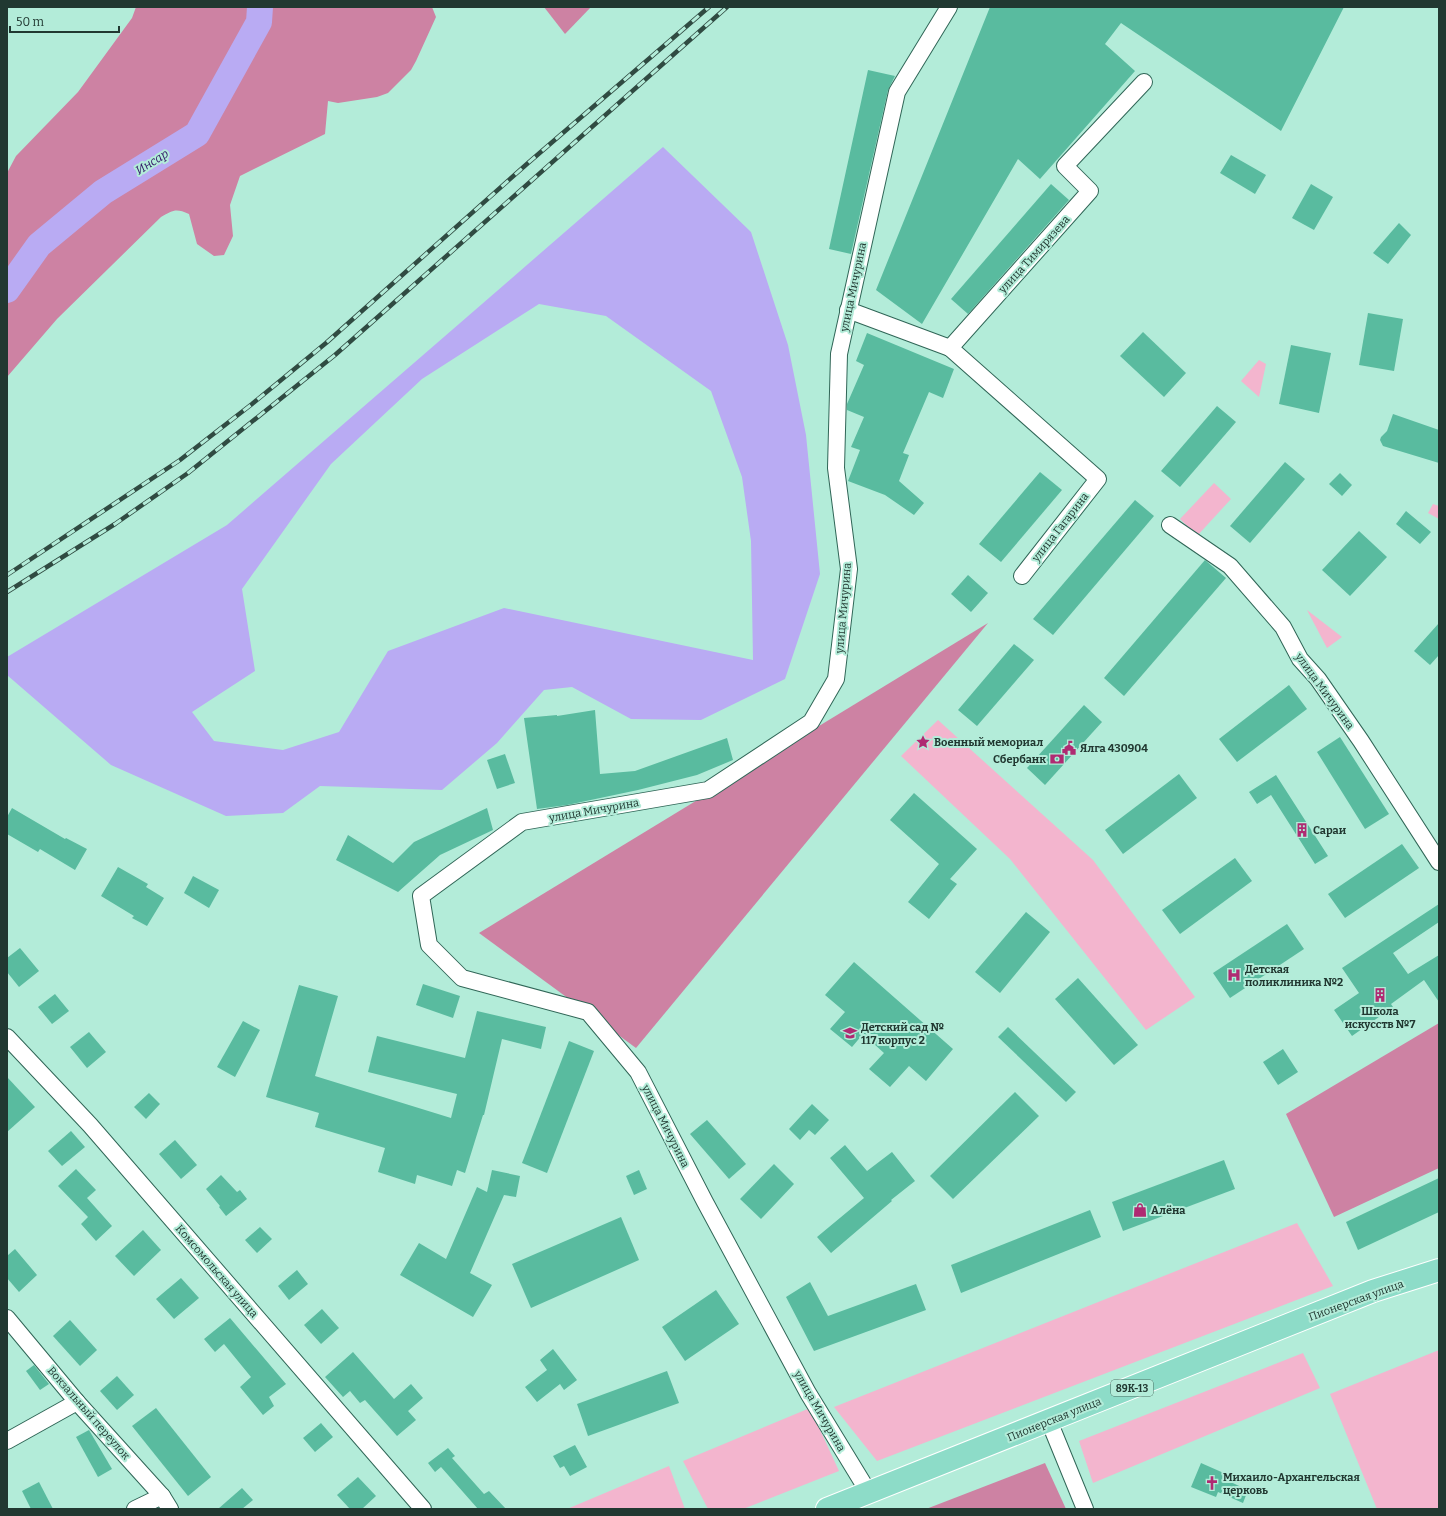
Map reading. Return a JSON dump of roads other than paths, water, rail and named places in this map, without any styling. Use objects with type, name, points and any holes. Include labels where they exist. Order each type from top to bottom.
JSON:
[{"type":"main road","name":"Пионерская улица","points":[[827,1509],[1373,1291],[1439,1270]]},
{"type":"street","name":"улица Мичурина","points":[[869,1492],[808,1393],[705,1202],[638,1072],[588,1012],[462,978],[429,945],[421,896],[522,822],[708,790],[811,722],[836,679],[849,569],[836,468],[839,354],[897,92],[949,7]]},
{"type":"street","name":"улица Тимирязева","points":[[950,348],[1090,191],[1065,166],[1144,82]]},
{"type":"street","points":[[848,310],[950,348]]},
{"type":"street","name":"улица Гагарина","points":[[950,348],[1098,479],[1022,576]]},
{"type":"street","name":"улица Мичурина","points":[[1170,525],[1230,566],[1283,627],[1300,659],[1318,679],[1361,741],[1439,862]]},
{"type":"street","name":"Комсомольская улица","points":[[7,1038],[90,1125],[423,1509]]},
{"type":"street","name":"Вокзальный переулок","points":[[7,1318],[77,1402],[166,1502]]},
{"type":"street","points":[[7,1441],[77,1402]]},
{"type":"street","points":[[1049,1421],[1085,1509]]},
{"type":"street","points":[[135,1509],[166,1502]]},
{"type":"waterway","name":"Инсар","points":[[7,290],[39,245],[103,192],[197,134],[259,22],[260,7]]},
{"type":"railway","points":[[7,575],[180,460],[252,404],[326,343],[528,163],[709,7]]},
{"type":"railway","points":[[7,592],[115,524],[188,473],[335,355],[727,7]]},
{"type":"place","name":"Военный мемориал","points":[[923,742]]},
{"type":"place","name":"Ялга 430904","points":[[1069,748]]},
{"type":"place","name":"Сбербанк","points":[[1057,759]]},
{"type":"place","name":"Сараи","points":[[1302,830]]},
{"type":"place","name":"Детская поликлиника №2","points":[[1234,975]]},
{"type":"place","name":"Школа искусств №7","points":[[1380,995]]},
{"type":"place","name":"Детский сад № 117 корпус 2","points":[[850,1033]]},
{"type":"place","name":"Алёна","points":[[1140,1210]]},
{"type":"place","name":"Михаило-Архангельская церковь","points":[[1212,1483]]}]
